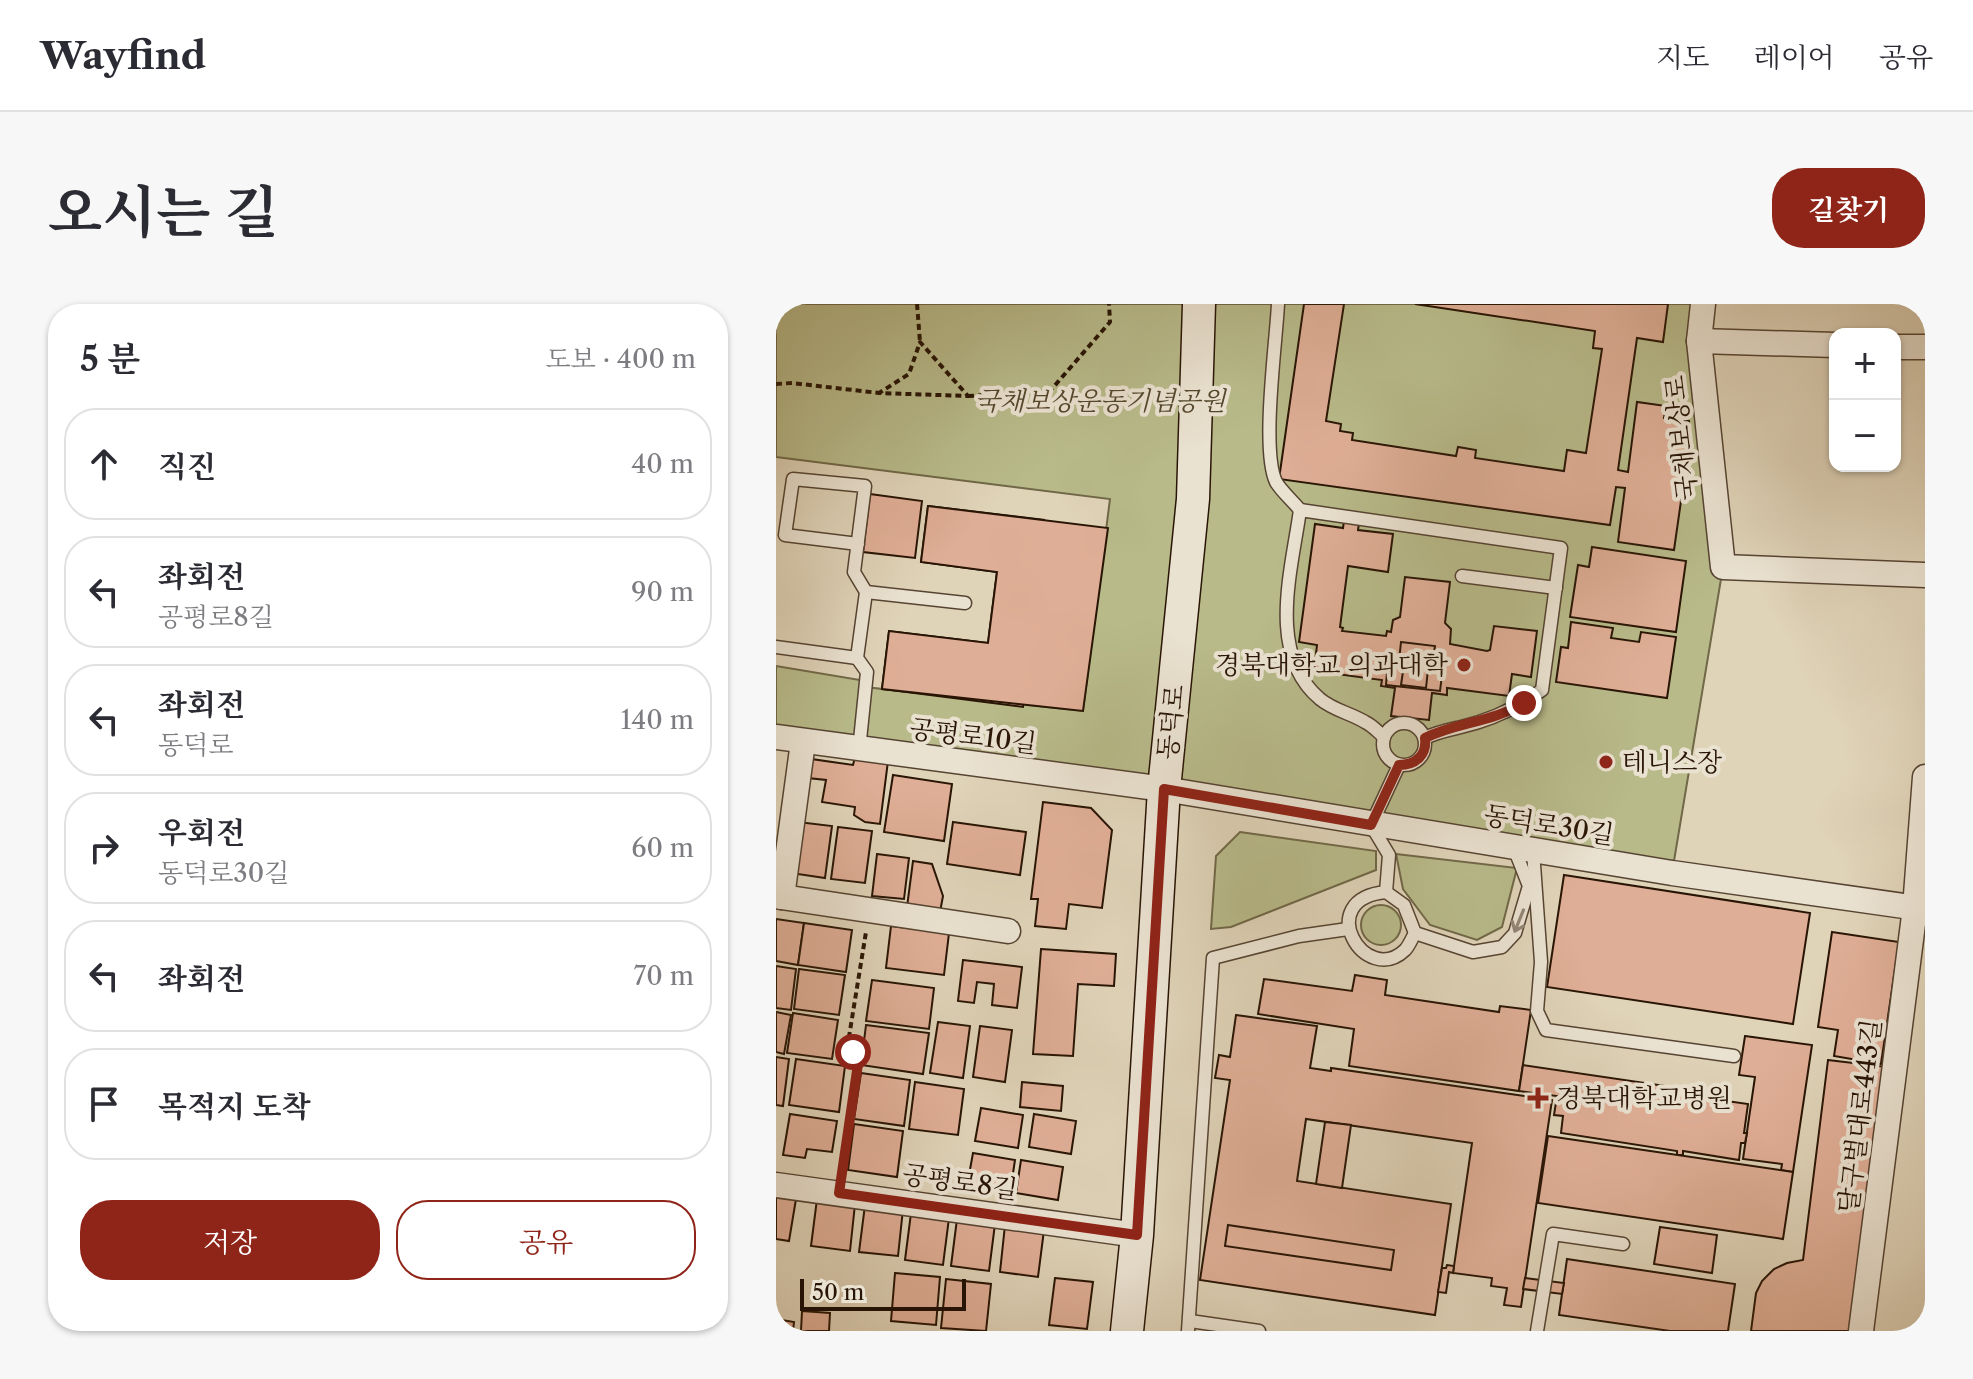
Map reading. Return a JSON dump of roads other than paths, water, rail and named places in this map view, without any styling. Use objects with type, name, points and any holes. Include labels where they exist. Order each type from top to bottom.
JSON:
[{"type":"main road","name":"동덕로","points":[[1127,1331],[1137,1235],[1164,789],[1193,499],[1199,304]]},
{"type":"street","name":"국채보상로","points":[[1703,304],[1699,341],[1723,567],[1925,575]]},
{"type":"street","points":[[1699,341],[1829,345]]},
{"type":"street","points":[[1901,347],[1925,347]]},
{"type":"street","name":"공평로10길","points":[[776,737],[1164,789]]},
{"type":"street","points":[[803,742],[779,896],[1008,931]]},
{"type":"street","name":"달구벌대로443길","points":[[1861,1331],[1920,909],[1925,777]]},
{"type":"street","name":"동덕로30길","points":[[1164,789],[1371,825],[1920,909]]},
{"type":"street","name":"공평로8길","points":[[776,1185],[1137,1235]]},
{"type":"lane","points":[[1278,304],[1269,450],[1277,485],[1300,510],[1561,548],[1542,690],[1509,712],[1461,728],[1438,731],[1425,738]]},
{"type":"lane","points":[[858,544],[785,535],[793,479],[865,486],[858,544],[854,572],[866,592],[857,658],[867,672],[859,750]]},
{"type":"lane","points":[[1300,510],[1286,606],[1292,652],[1300,672],[1318,697],[1331,707],[1366,722],[1384,737]]},
{"type":"lane","points":[[1462,576],[1556,588]]},
{"type":"lane","points":[[866,592],[965,603]]},
{"type":"lane","points":[[776,647],[857,658]]},
{"type":"lane","points":[[1405,722],[1417,727],[1426,745],[1420,758],[1407,765],[1399,765],[1388,757],[1384,737],[1392,726],[1405,722]]},
{"type":"lane","points":[[1386,892],[1389,855],[1371,825],[1399,765]]},
{"type":"lane","points":[[1415,933],[1473,952],[1502,947],[1515,933],[1529,886],[1523,849]]},
{"type":"lane","points":[[1523,849],[1541,962],[1537,1011],[1546,1030],[1734,1056]]},
{"type":"lane","points":[[1386,892],[1404,905],[1415,933],[1406,949],[1389,958],[1370,957],[1355,946],[1348,929],[1350,914],[1358,901],[1371,893],[1386,892]]},
{"type":"lane","points":[[1259,1331],[1189,1326],[1213,958],[1299,936],[1348,929]]},
{"type":"lane","points":[[1537,1331],[1553,1234],[1623,1244]]},
{"type":"place","name":"경북대학교 의과대학","points":[[1464,665]]},
{"type":"place","name":"테니스장","points":[[1606,762]]},
{"type":"place","name":"경북대학교병원","points":[[1538,1098]]},
{"type":"park label","name":"국채보상운동기념공원","points":[[1100,401]]}]
